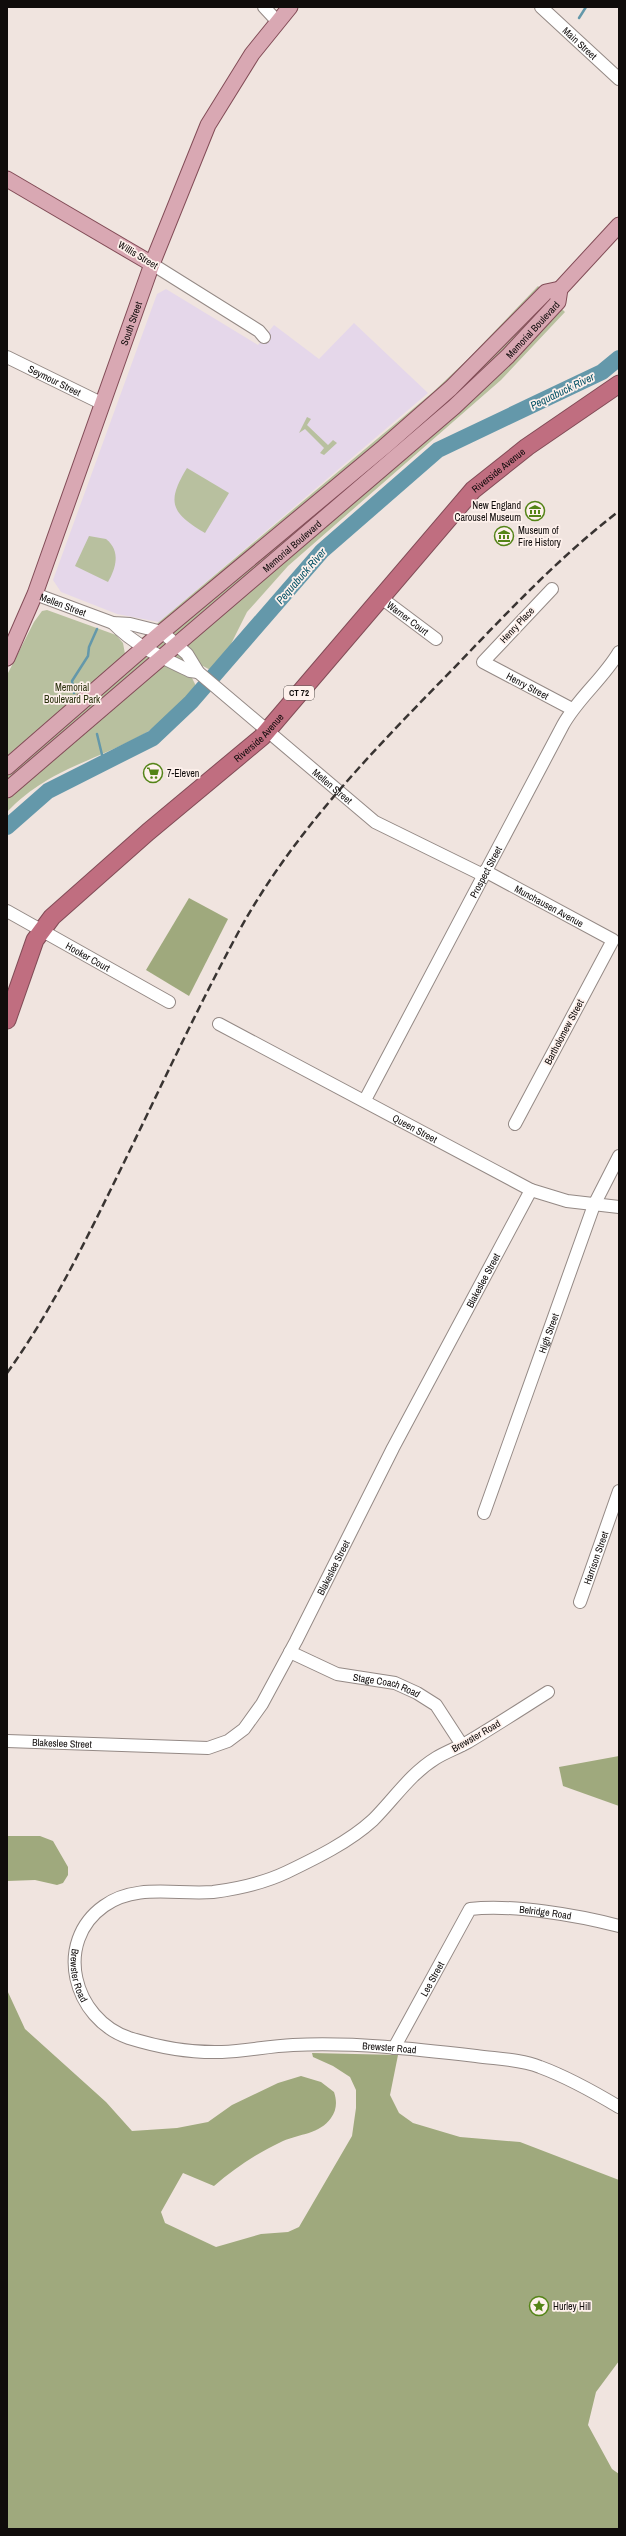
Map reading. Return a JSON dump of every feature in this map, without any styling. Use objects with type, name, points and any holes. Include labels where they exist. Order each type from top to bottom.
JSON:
[{"type":"highway","name":"Riverside Avenue","points":[[7,1020],[24,968],[42,929],[70,900],[246,751],[268,730],[380,597],[473,490],[526,447],[619,384]]},
{"type":"main road","name":"South Street","points":[[7,658],[35,594],[152,264],[208,126],[237,75],[277,21],[290,7]]},
{"type":"main road","name":"Willis Street","points":[[7,179],[152,264]]},
{"type":"main road","name":"Memorial Boulevard","points":[[7,790],[454,407],[508,356],[558,302],[560,289],[619,225]]},
{"type":"main road","name":"Memorial Boulevard","points":[[7,767],[144,647],[395,437],[451,388],[546,292],[560,289]]},
{"type":"street","points":[[264,7],[277,21]]},
{"type":"street","name":"Main Street","points":[[542,7],[619,79]]},
{"type":"street","name":"Willis Street","points":[[152,264],[259,331],[264,337]]},
{"type":"street","name":"Seymour Street","points":[[7,357],[103,404]]},
{"type":"street","name":"Henry Place","points":[[483,662],[552,589]]},
{"type":"street","name":"Mellen Street","points":[[35,594],[113,623],[130,624],[162,632],[178,645],[198,672],[375,822],[484,873]]},
{"type":"street","name":"Warner Court","points":[[380,597],[436,639]]},
{"type":"street","name":"Mellen Street","points":[[113,623],[122,632],[144,647],[190,671],[198,672]]},
{"type":"street","name":"Prospect Street","points":[[365,1100],[572,709],[615,666],[619,652]]},
{"type":"street","name":"Henry Street","points":[[483,662],[572,709]]},
{"type":"street","name":"Munchausen Avenue","points":[[484,873],[613,940]]},
{"type":"street","name":"Hooker Court","points":[[7,911],[42,929],[168,1002]]},
{"type":"street","name":"Bartholomew Street","points":[[515,1124],[613,940]]},
{"type":"street","name":"Queen Street","points":[[219,1024],[365,1100],[531,1190],[553,1198],[594,1205],[619,1207]]},
{"type":"street","name":"High Street","points":[[484,1513],[594,1205],[619,1156]]},
{"type":"street","name":"Blakeslee Street","points":[[7,1741],[208,1748],[228,1741],[244,1729],[262,1704],[290,1652],[392,1448],[531,1190]]},
{"type":"street","name":"Harrison Street","points":[[580,1602],[619,1492]]},
{"type":"street","name":"Stage Coach Road","points":[[290,1652],[337,1674],[395,1683],[417,1693],[436,1705],[462,1745]]},
{"type":"street","name":"Brewster Road","points":[[548,1692],[462,1745],[436,1758],[406,1782],[372,1821],[340,1844],[284,1874],[214,1892],[142,1892],[121,1895],[101,1908],[84,1928],[76,1949],[74,1969],[78,1990],[88,2009],[102,2023],[126,2037],[172,2048],[221,2052],[293,2045],[394,2048],[507,2060],[539,2066],[619,2107]]},
{"type":"street","name":"Belridge Road","points":[[470,1909],[489,1906],[586,1917],[619,1926]]},
{"type":"street","name":"Lee Street","points":[[394,2048],[470,1909]]},
{"type":"shaded area","points":[[166,289],[258,345],[274,325],[319,359],[354,323],[428,393],[159,622],[117,614],[61,592],[53,580],[157,294]]},
{"type":"green space","name":"Memorial Boulevard Park","points":[[538,286],[565,312],[501,380],[288,566],[247,612],[226,654],[212,671],[203,666],[192,678],[196,686],[171,713],[142,735],[55,776],[38,786],[23,797],[7,812],[7,675],[34,622],[42,611],[47,610],[116,635],[123,643],[125,654],[159,622],[433,392],[468,359]]},
{"type":"green space","points":[[307,417],[311,419],[307,425],[328,445],[333,440],[337,443],[324,455],[320,453],[324,448],[305,429],[299,433]]},
{"type":"green space","points":[[187,468],[229,493],[205,533],[185,519],[175,506],[176,490]]},
{"type":"green space","points":[[89,536],[106,539],[114,549],[116,560],[108,582],[75,566]]},
{"type":"green space","points":[[189,898],[228,919],[189,996],[146,970]]},
{"type":"green space","points":[[619,1756],[619,1806],[563,1786],[559,1767]]},
{"type":"green space","points":[[7,1836],[40,1836],[53,1841],[68,1867],[68,1875],[63,1883],[57,1885],[35,1880],[7,1881]]},
{"type":"green space","points":[[7,1990],[25,2029],[106,2102],[132,2131],[177,2128],[208,2122],[232,2105],[278,2083],[301,2076],[321,2082],[334,2092],[336,2102],[333,2115],[321,2127],[309,2133],[283,2141],[264,2151],[238,2167],[214,2186],[183,2173],[161,2212],[165,2223],[216,2247],[261,2234],[288,2232],[299,2227],[352,2136],[356,2108],[356,2090],[350,2077],[333,2066],[313,2057],[312,2053],[398,2055],[390,2095],[399,2113],[413,2123],[460,2137],[520,2142],[619,2180],[619,2361],[596,2392],[588,2425],[612,2469],[619,2474],[619,2529],[7,2529]]},
{"type":"waterway","points":[[579,18],[586,7]]},
{"type":"waterway","name":"Pequabuck River","points":[[7,827],[48,791],[153,738],[191,702],[322,551],[438,450],[602,372],[619,358]]},
{"type":"waterway","points":[[74,693],[72,681],[88,656],[89,647],[97,629]]},
{"type":"waterway","points":[[97,734],[104,763]]},
{"type":"railway","points":[[7,1373],[36,1329],[75,1261],[222,963],[261,894],[284,859],[336,793],[422,700],[553,567],[619,511]]},
{"type":"place","name":"New England Carousel Museum","points":[[535,511]]},
{"type":"place","name":"Museum of Fire History","points":[[504,536]]},
{"type":"place","name":"7-Eleven","points":[[153,773]]},
{"type":"place","name":"Hurley Hill","points":[[539,2306]]}]
